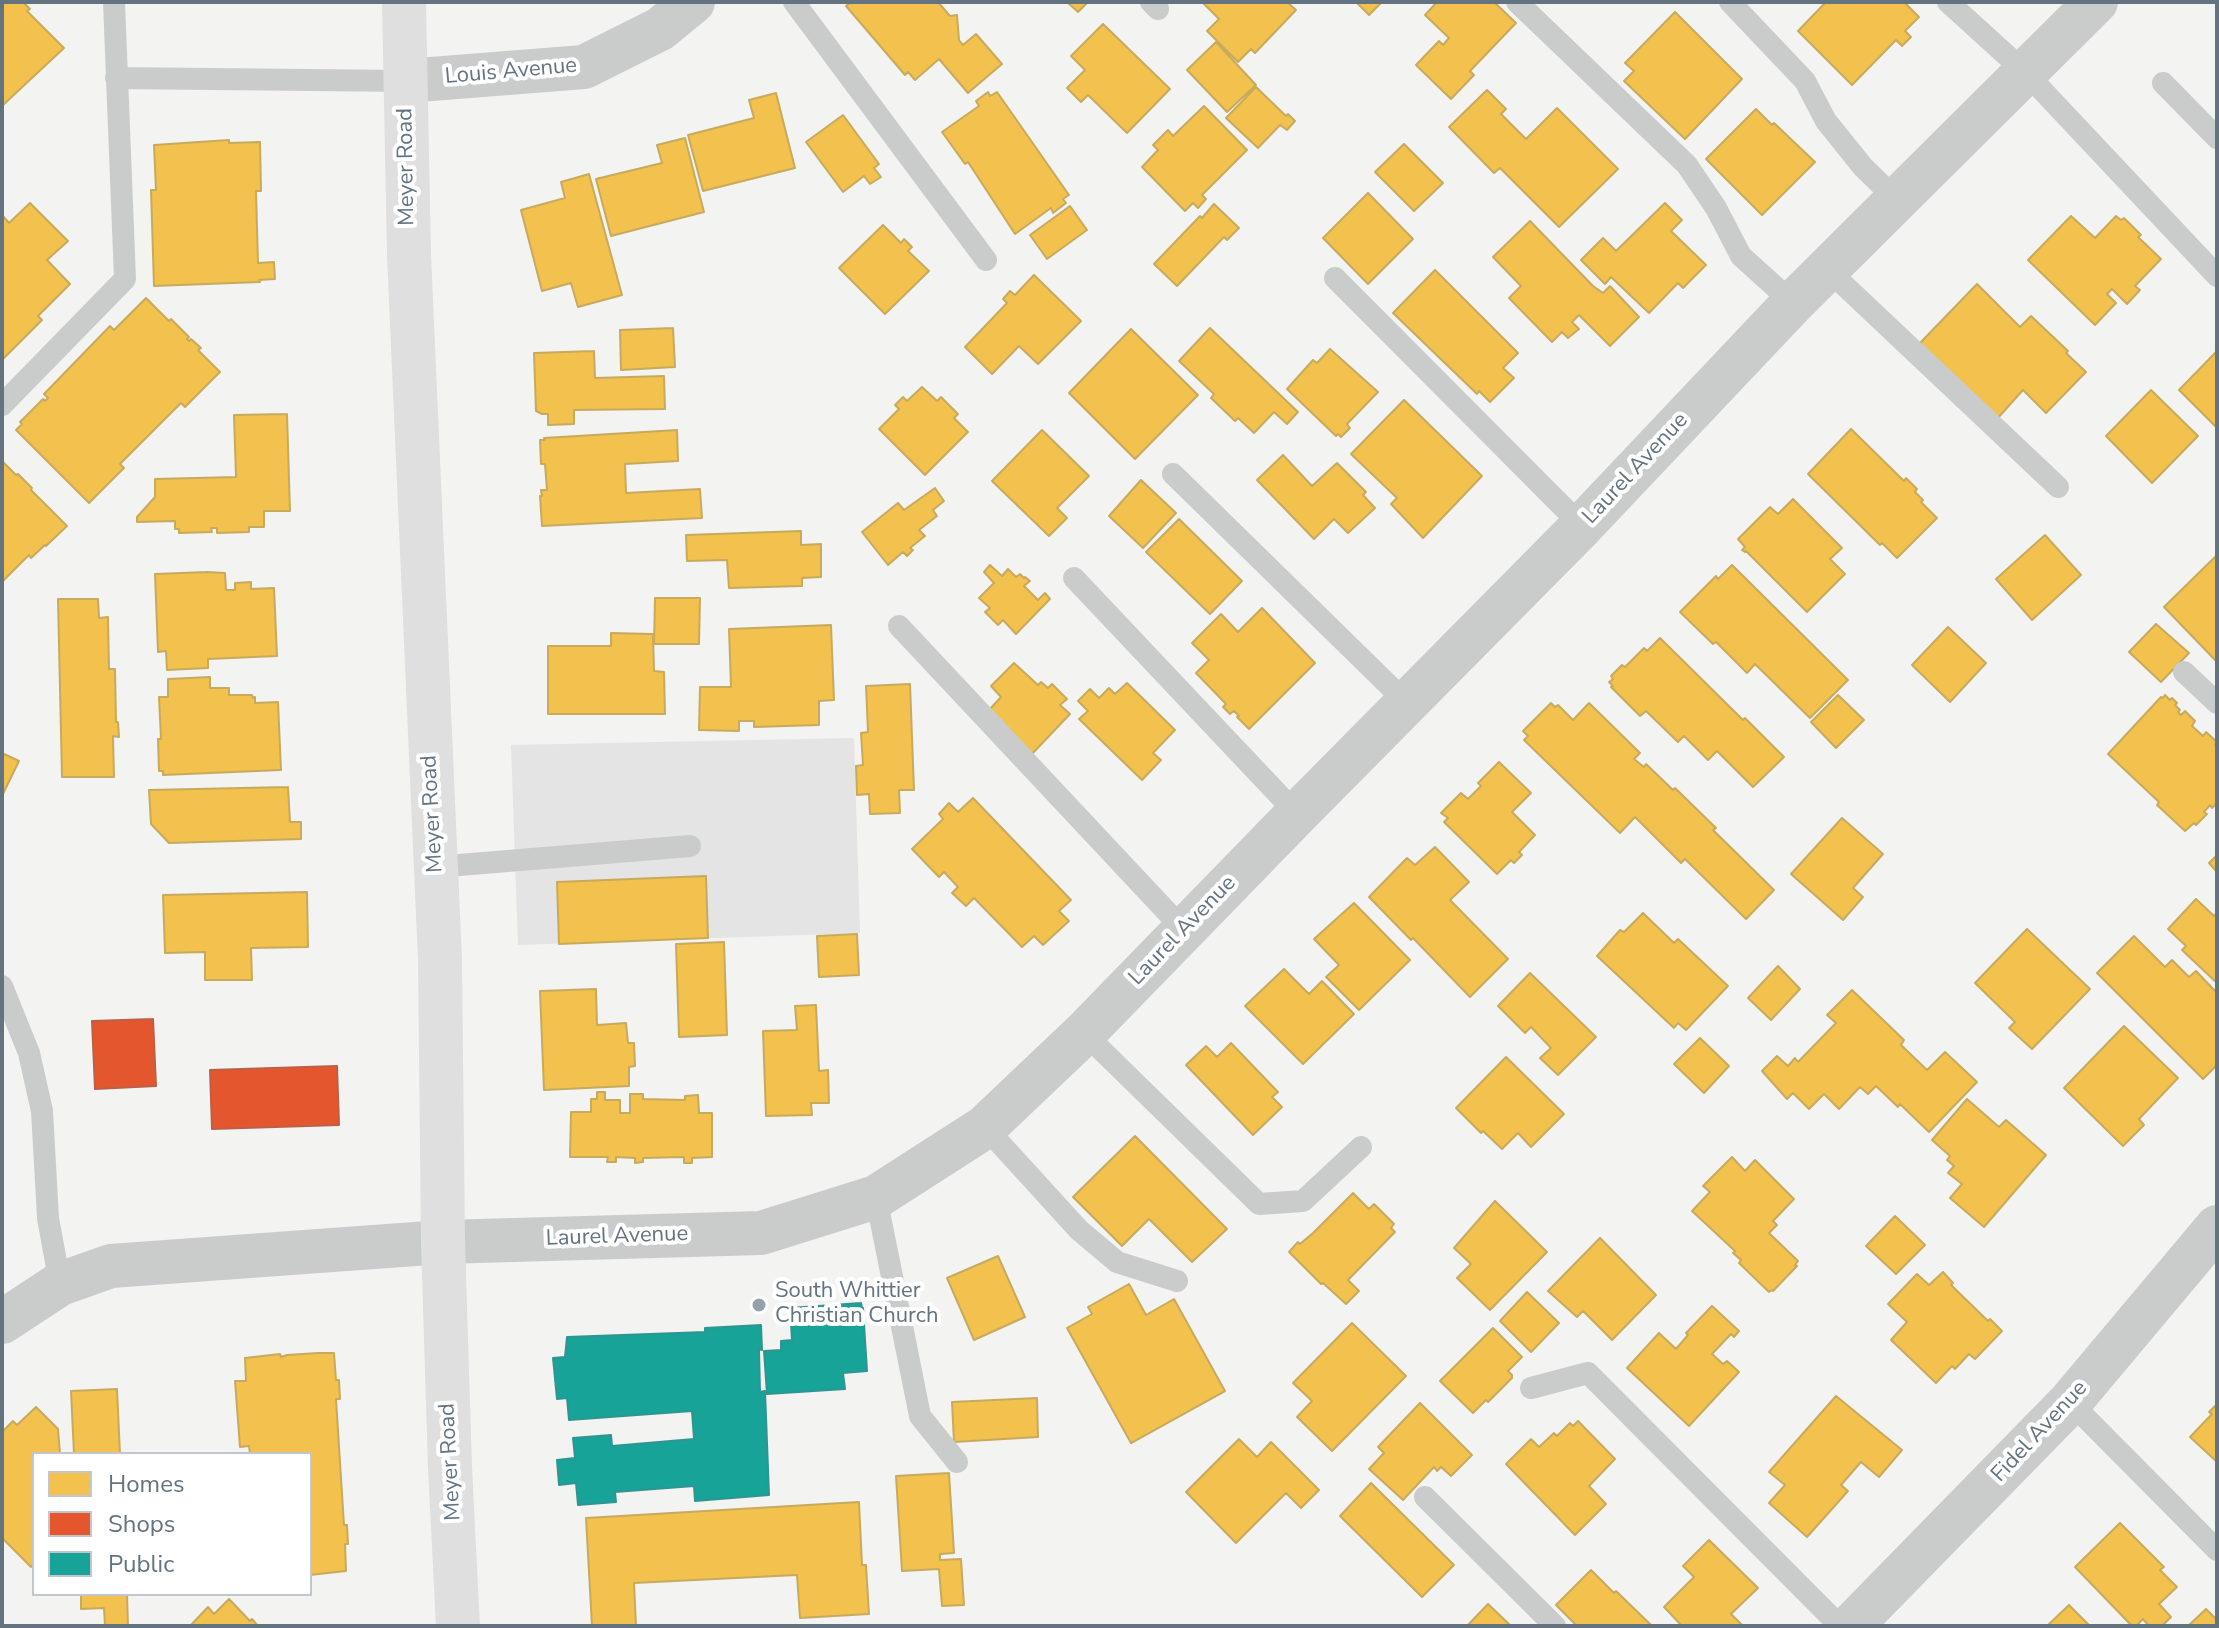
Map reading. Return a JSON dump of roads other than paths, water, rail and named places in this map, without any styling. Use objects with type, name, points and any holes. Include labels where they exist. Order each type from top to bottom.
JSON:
[{"type":"main road","name":"Meyer Road","points":[[404,2],[409,255],[440,960],[443,1242],[458,1626]]},
{"type":"street","name":"Louis Avenue","points":[[406,81],[584,67],[660,29],[693,2]]},
{"type":"street","name":"Laurel Avenue","points":[[2,1322],[60,1284],[111,1266],[443,1242],[761,1233],[876,1197],[985,1127],[1084,1033],[1582,526],[1793,303],[2096,2]]},
{"type":"street","name":"Fidel Avenue","points":[[1862,1621],[2070,1402],[2206,1247]]},
{"type":"lane","points":[[2,405],[125,279],[114,2]]},
{"type":"lane","points":[[794,2],[986,260]]},
{"type":"lane","points":[[1517,2],[1687,165],[1716,208],[1741,256],[1793,303]]},
{"type":"lane","points":[[1730,2],[1805,81],[1826,121],[1863,167],[1897,200]]},
{"type":"lane","points":[[1948,2],[2025,72],[2217,276]]},
{"type":"lane","points":[[116,78],[406,81]]},
{"type":"lane","points":[[2163,83],[2217,138]]},
{"type":"lane","points":[[1827,269],[2058,487]]},
{"type":"lane","points":[[1335,278],[1582,526]]},
{"type":"lane","points":[[1173,474],[1407,703]]},
{"type":"lane","points":[[1074,578],[1297,814]]},
{"type":"lane","points":[[899,626],[1184,930]]},
{"type":"lane","points":[[2184,672],[2217,703]]},
{"type":"lane","points":[[435,867],[690,846]]},
{"type":"lane","points":[[2,986],[29,1053],[42,1111],[48,1218],[60,1284]]},
{"type":"lane","points":[[1084,1033],[1259,1204],[1303,1201],[1361,1147]]},
{"type":"lane","points":[[985,1127],[1079,1230],[1117,1262],[1177,1281]]},
{"type":"lane","points":[[876,1197],[920,1416],[957,1462]]},
{"type":"lane","points":[[1531,1388],[1588,1373],[1862,1621]]},
{"type":"lane","points":[[2070,1402],[2217,1550]]},
{"type":"lane","points":[[1425,1497],[1555,1626]]},
{"type":"place","name":"South Whittier Christian Church","points":[[759,1305]]}]
